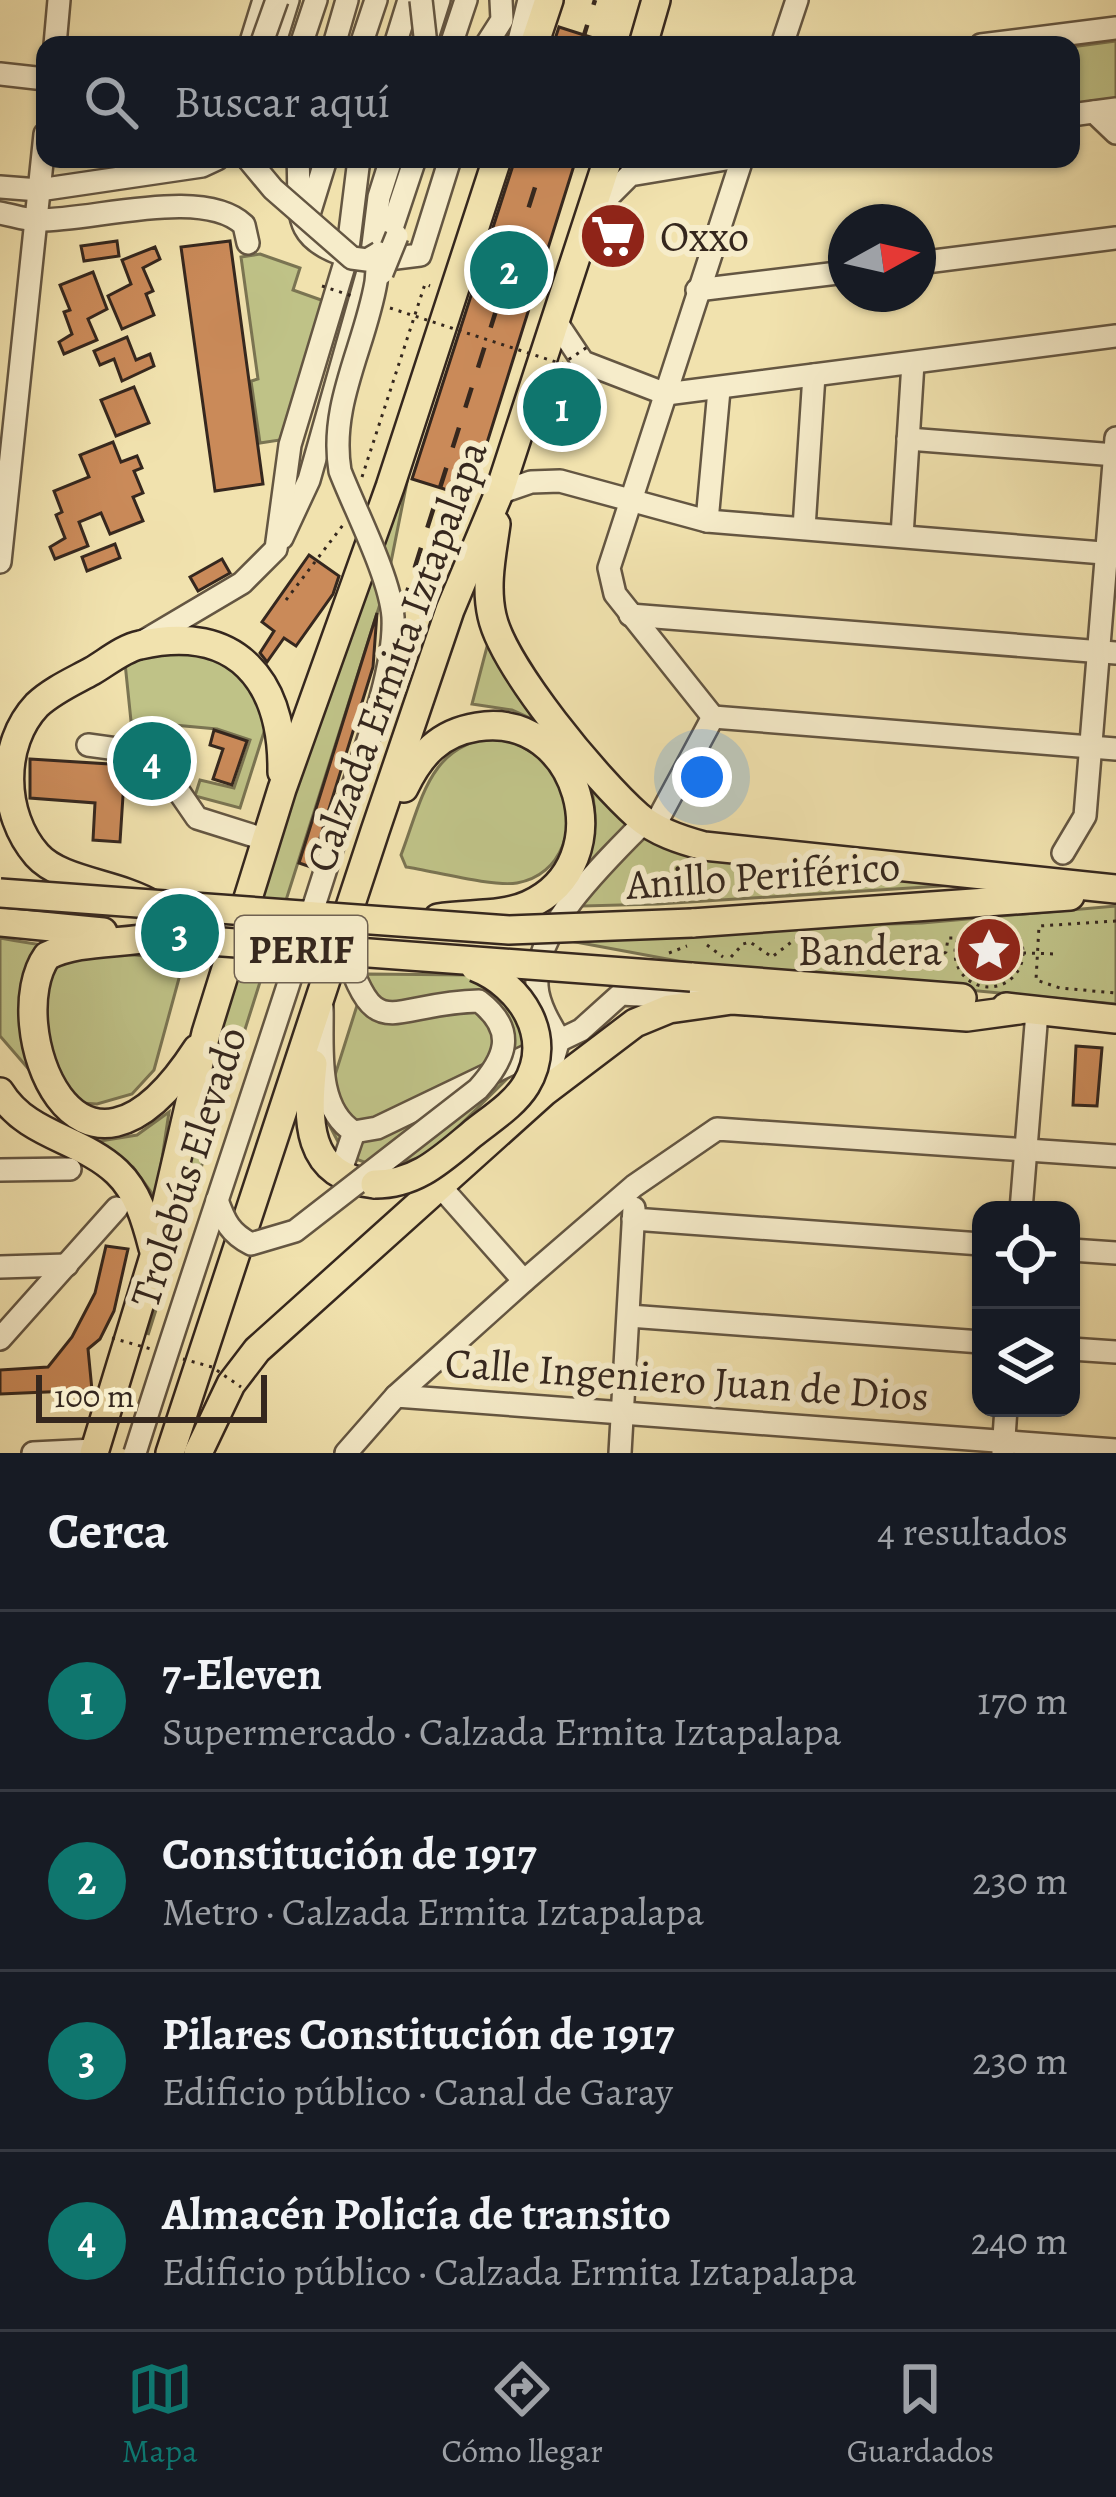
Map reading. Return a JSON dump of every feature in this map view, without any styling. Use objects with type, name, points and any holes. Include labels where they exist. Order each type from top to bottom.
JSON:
[{"type":"main road","points":[[537,36],[549,0]]},
{"type":"main road","name":"Calzada Ermita Iztapalapa","points":[[94,1452],[155,1253],[206,1034],[282,789],[390,487],[494,168]]},
{"type":"main road","name":"Calzada Ermita Iztapalapa","points":[[170,1453],[375,831],[450,610],[500,493],[605,168]]},
{"type":"main road","points":[[500,493],[488,583],[492,617],[508,659],[571,741],[650,824],[704,846],[1116,891]]},
{"type":"main road","points":[[153,905],[128,891],[63,874],[44,862],[14,818],[9,758],[17,732],[40,702],[138,645],[212,644],[233,653],[264,686],[282,746],[282,789]]},
{"type":"main road","points":[[375,831],[427,751],[456,732],[509,726],[543,742],[566,769],[583,822],[580,846],[572,867],[548,894],[511,911],[416,924]]},
{"type":"main road","name":"Anillo Periférico","points":[[416,924],[509,930],[692,923],[1116,891]]},
{"type":"main road","name":"PERIF","points":[[0,892],[416,924]]},
{"type":"main road","name":"PERIF","points":[[0,922],[447,962],[966,998],[1028,1011],[1116,1019]]},
{"type":"main road","points":[[6,1005],[27,971],[56,952],[155,937]]},
{"type":"main road","points":[[318,1011],[308,1118],[323,1158],[340,1173],[375,1184],[407,1180],[432,1167],[514,1100],[532,1074],[536,1034],[523,1002],[484,970],[447,962]]},
{"type":"main road","points":[[197,1453],[231,1384],[257,1350],[544,1092],[635,1023],[669,1009],[732,1000],[968,1017],[1028,1011]]},
{"type":"main road","points":[[10,1083],[61,1118],[89,1123],[119,1120],[147,1107],[162,1093],[206,1034]]},
{"type":"main road","points":[[10,1083],[9,1108],[119,1173],[139,1205],[155,1253]]},
{"type":"street","points":[[56,36],[59,0]]},
{"type":"street","points":[[253,36],[264,0]]},
{"type":"street","points":[[264,36],[277,0]]},
{"type":"street","points":[[277,36],[288,0]]},
{"type":"street","points":[[304,36],[316,0]]},
{"type":"street","points":[[337,36],[347,0]]},
{"type":"street","points":[[364,36],[376,0]]},
{"type":"street","points":[[397,36],[409,0]]},
{"type":"street","points":[[421,0],[425,36]]},
{"type":"street","points":[[429,36],[439,0]]},
{"type":"street","points":[[454,36],[466,0]]},
{"type":"street","points":[[491,36],[502,20],[500,0]]},
{"type":"street","points":[[520,36],[529,0]]},
{"type":"street","points":[[785,36],[797,0]]},
{"type":"street","points":[[1060,36],[1116,28]]},
{"type":"street","points":[[0,74],[36,78]]},
{"type":"street","points":[[1094,112],[1116,133]]},
{"type":"street","points":[[0,562],[41,168]]},
{"type":"street","points":[[0,187],[38,190],[174,168]]},
{"type":"street","points":[[256,168],[352,258],[375,266]]},
{"type":"street","points":[[299,168],[304,231],[319,247],[347,256]]},
{"type":"street","points":[[304,231],[323,168]]},
{"type":"street","points":[[276,549],[290,445],[347,256],[358,168]]},
{"type":"street","points":[[138,645],[242,583],[276,549],[293,520],[375,266],[379,197],[388,168]]},
{"type":"street","name":"Trolebús Elevado","points":[[135,1453],[313,910],[392,640],[388,592],[336,451],[342,400],[375,266],[390,261],[412,168]]},
{"type":"street","points":[[375,266],[420,255],[447,168]]},
{"type":"street","points":[[591,213],[630,176],[675,168]]},
{"type":"street","points":[[739,168],[609,568],[609,582],[630,615],[713,717],[1116,749]]},
{"type":"street","points":[[154,172],[158,209]]},
{"type":"street","points":[[0,213],[35,220],[158,209],[223,210],[244,225],[248,243]]},
{"type":"street","points":[[352,210],[375,266]]},
{"type":"street","points":[[936,261],[1116,238]]},
{"type":"street","points":[[697,290],[828,274]]},
{"type":"street","points":[[557,323],[583,362],[666,394],[1116,336]]},
{"type":"street","points":[[0,350],[24,340]]},
{"type":"street","points":[[902,536],[913,363]]},
{"type":"street","points":[[804,528],[814,375]]},
{"type":"street","points":[[707,521],[718,390]]},
{"type":"street","points":[[1063,853],[1085,816],[1108,652],[1116,438]]},
{"type":"street","points":[[908,439],[1115,455]]},
{"type":"street","points":[[500,493],[531,482],[560,481],[707,521],[1112,553]]},
{"type":"street","points":[[630,615],[1108,652]]},
{"type":"street","points":[[544,1092],[559,1039],[537,986],[547,942],[578,893],[650,824],[713,717]]},
{"type":"street","points":[[88,746],[153,754],[197,818],[267,840]]},
{"type":"street","points":[[217,1200],[226,1225],[251,1244],[295,1231],[478,1089],[502,1062],[505,1045],[499,1026],[479,1001],[444,1002],[386,1015],[375,1010],[356,985],[341,937]]},
{"type":"street","points":[[318,1011],[328,1095],[339,1123],[354,1132],[377,1128],[559,1039],[601,1016],[621,994],[732,1000]]},
{"type":"street","points":[[1022,1201],[1028,1011]]},
{"type":"street","points":[[346,1453],[396,1396],[524,1281],[634,1186],[717,1129],[1116,1156]]},
{"type":"street","points":[[340,1173],[354,1132]]},
{"type":"street","points":[[0,1170],[70,1169]]},
{"type":"street","points":[[439,1185],[524,1281]]},
{"type":"street","points":[[620,1453],[634,1186]]},
{"type":"street","points":[[0,1339],[117,1208]]},
{"type":"street","points":[[633,1220],[972,1243]]},
{"type":"street","points":[[1080,1251],[1116,1253]]},
{"type":"street","points":[[0,1267],[67,1264]]},
{"type":"street","points":[[629,1316],[972,1341]]},
{"type":"street","points":[[1080,1349],[1116,1352]]},
{"type":"street","name":"Calle Ingeniero Juan de Dios","points":[[396,1396],[1004,1447],[1116,1450]]},
{"type":"street","points":[[1004,1447],[1006,1417]]},
{"type":"street","points":[[33,1453],[94,1452]]},
{"type":"path","points":[[356,494],[425,284],[430,286]]},
{"type":"path","points":[[322,286],[350,296]]},
{"type":"path","points":[[382,306],[562,364],[590,346]]},
{"type":"path","points":[[286,599],[349,517]]},
{"type":"path","points":[[996,919],[1016,931],[1023,952],[1021,964],[998,986],[976,985],[956,960],[958,938],[974,922],[996,919]]},
{"type":"path","points":[[1116,921],[1039,926],[1036,980],[1060,988],[1116,992]]},
{"type":"path","points":[[665,954],[695,941],[727,960],[750,942],[772,957],[798,937],[816,952],[913,952],[933,962],[946,952],[948,938],[958,938]]},
{"type":"path","points":[[1023,952],[1057,954]]},
{"type":"green space","points":[[1116,41],[1116,103],[1080,107],[1080,46]]},
{"type":"green space","points":[[260,254],[300,268],[293,290],[324,301],[280,440],[260,443],[251,381],[258,379],[241,257]]},
{"type":"green space","points":[[408,477],[387,582],[148,1335],[225,1004],[312,736]]},
{"type":"green space","points":[[489,639],[550,727],[512,710],[472,704]]},
{"type":"green space","points":[[185,648],[230,656],[270,713],[240,808],[195,796],[200,780],[234,788],[250,740],[217,729],[131,721],[125,663]]},
{"type":"green space","points":[[497,737],[535,755],[562,787],[568,817],[555,859],[533,878],[506,884],[406,867],[401,855],[423,795],[442,762],[456,750]]},
{"type":"green space","points":[[587,772],[635,822],[1004,882],[547,907],[576,877],[591,847],[595,812]]},
{"type":"green space","points":[[1116,906],[1116,1004],[694,964],[538,935],[922,923]]},
{"type":"green space","points":[[0,938],[184,960],[154,1070],[132,1094],[97,1104],[81,1103],[45,1088],[0,1036]]},
{"type":"green space","points":[[367,974],[471,975],[509,998],[526,1041],[523,1063],[431,1154],[383,1169],[345,1155],[323,1113]]},
{"type":"green space","points":[[169,1112],[156,1199],[133,1167],[94,1142],[137,1135]]},
{"type":"building","points":[[559,27],[587,36],[556,36]]},
{"type":"building","points":[[512,168],[573,168],[470,497],[412,479]]},
{"type":"building","points":[[117,241],[119,256],[84,261],[81,246]]},
{"type":"building","points":[[230,241],[263,484],[215,491],[181,247]]},
{"type":"building","points":[[155,247],[160,259],[143,268],[153,291],[146,294],[154,315],[122,329],[108,296],[131,284],[122,260]]},
{"type":"building","points":[[93,272],[107,309],[88,319],[97,340],[64,354],[59,342],[72,334],[64,312],[70,310],[60,285]]},
{"type":"building","points":[[127,337],[136,360],[150,354],[154,366],[122,381],[114,359],[100,365],[94,351]]},
{"type":"building","points":[[134,387],[149,423],[116,436],[101,400]]},
{"type":"building","points":[[113,442],[121,462],[137,456],[142,468],[134,471],[143,493],[133,497],[143,521],[110,534],[101,513],[79,522],[88,546],[55,559],[50,547],[65,538],[54,491],[89,477],[80,455]]},
{"type":"building","points":[[115,544],[120,558],[87,571],[82,557]]},
{"type":"building","points":[[309,555],[339,576],[333,594],[296,646],[284,638],[267,662],[260,653],[274,631],[262,622]]},
{"type":"building","points":[[222,559],[230,573],[198,591],[190,577]]},
{"type":"building","points":[[377,613],[373,667],[311,867],[299,863]]},
{"type":"building","points":[[214,730],[247,741],[232,785],[213,779],[223,749],[210,745]]},
{"type":"building","points":[[30,759],[125,765],[120,842],[93,840],[95,803],[30,798]]},
{"type":"building","points":[[1076,1046],[1102,1048],[1097,1106],[1073,1105]]},
{"type":"building","points":[[106,1246],[128,1249],[114,1311],[100,1339],[88,1349],[92,1390],[0,1394],[0,1370],[48,1367],[72,1337],[95,1293]]},
{"type":"railway","points":[[584,36],[595,0]]},
{"type":"railway","points":[[364,728],[541,168]]},
{"type":"place","name":"Oxxo","points":[[613,236]]},
{"type":"place","name":"Constitución de 1917","points":[[509,270]]},
{"type":"place","name":"7-Eleven","points":[[562,407]]},
{"type":"place","name":"Almacén Policía de transito","points":[[152,761]]},
{"type":"place","name":"Pilares Constitución de 1917","points":[[180,933]]},
{"type":"place","name":"Bandera","points":[[989,950]]}]
